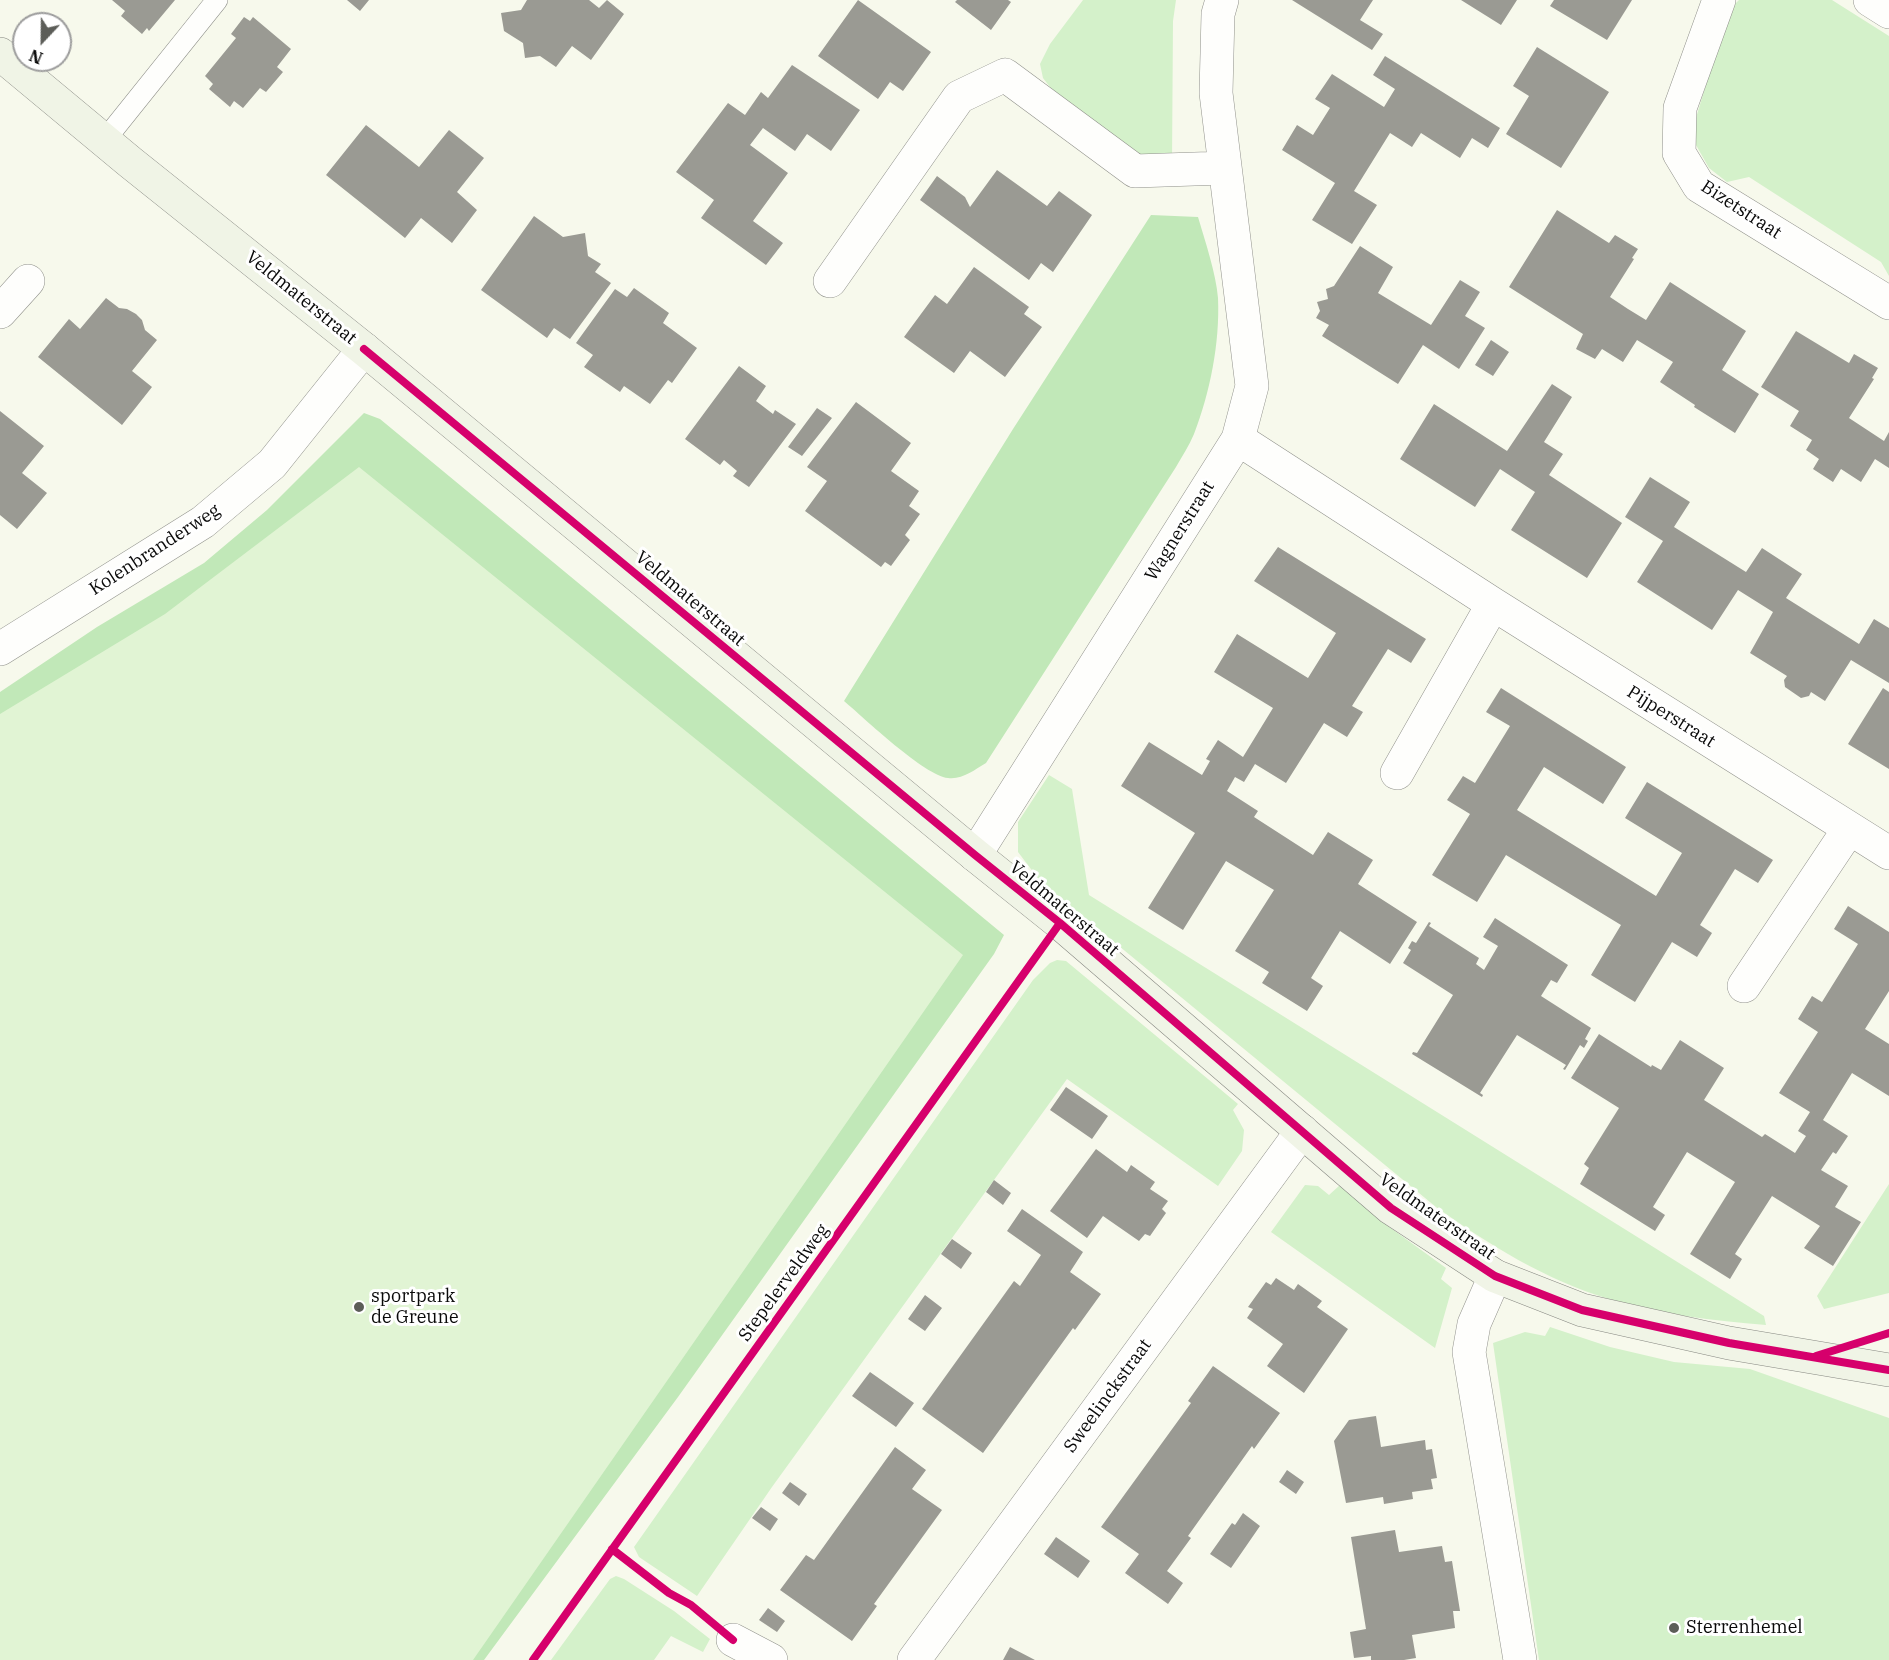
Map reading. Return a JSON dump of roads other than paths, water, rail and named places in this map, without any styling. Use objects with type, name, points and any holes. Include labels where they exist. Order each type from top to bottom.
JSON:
[{"type":"street","name":"Wagnerstraat","points":[[975,855],[1238,439],[1252,386],[1216,93],[1218,15],[1222,0]]},
{"type":"street","name":"Bizetstraat","points":[[1719,0],[1680,108],[1679,153],[1699,186],[1889,303]]},
{"type":"street","points":[[1870,0],[1889,12]]},
{"type":"street","name":"Veldmaterstraat","points":[[0,54],[104,141],[364,349],[1060,923],[1391,1208],[1495,1276],[1582,1310],[1729,1343],[1889,1370]]},
{"type":"street","points":[[830,281],[959,97],[1005,75],[1135,171],[1224,168]]},
{"type":"street","points":[[0,312],[28,281]]},
{"type":"street","name":"Kolenbranderweg","points":[[0,649],[203,522],[272,464],[364,349]]},
{"type":"street","name":"Pijperstraat","points":[[1238,439],[1493,604],[1889,853]]},
{"type":"street","points":[[1397,773],[1493,604]]},
{"type":"street","points":[[1744,986],[1849,829]]},
{"type":"street","name":"Sweelinckstraat","points":[[914,1660],[1302,1131]]},
{"type":"street","points":[[1495,1276],[1474,1324],[1469,1352],[1521,1660]]},
{"type":"street","points":[[733,1640],[771,1660]]},
{"type":"lane","points":[[104,141],[218,0]]},
{"type":"place","name":"sportpark de Greune","points":[[359,1307]]},
{"type":"place","name":"Sterrenhemel","points":[[1674,1628]]}]
